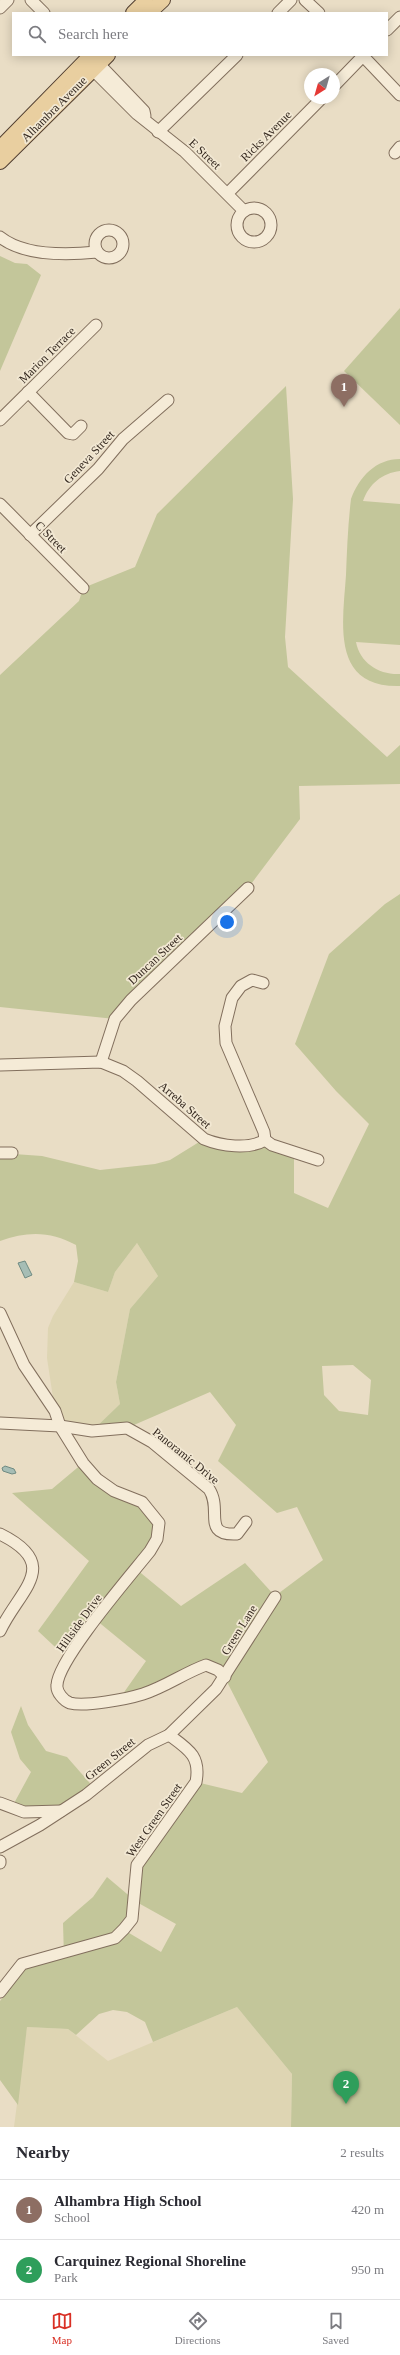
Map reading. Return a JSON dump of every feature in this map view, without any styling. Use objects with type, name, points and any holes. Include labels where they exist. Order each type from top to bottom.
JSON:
[{"type":"main road","points":[[134,12],[146,0]]},
{"type":"main road","points":[[150,12],[162,0]]},
{"type":"main road","name":"Alhambra Avenue","points":[[0,148],[94,60]]},
{"type":"main road","name":"Alhambra Avenue","points":[[0,162],[94,60]]},
{"type":"street","points":[[0,8],[8,0]]},
{"type":"street","points":[[31,0],[43,12]]},
{"type":"street","points":[[279,12],[291,0]]},
{"type":"street","points":[[305,0],[318,12]]},
{"type":"street","points":[[388,29],[400,17]]},
{"type":"street","points":[[158,132],[236,56]]},
{"type":"street","points":[[340,80],[362,56]]},
{"type":"street","points":[[364,56],[400,95]]},
{"type":"street","name":"E Street","points":[[94,60],[115,86],[144,111],[146,119],[158,132],[185,152],[228,193],[244,211]]},
{"type":"street","name":"Ricks Avenue","points":[[228,193],[316,104]]},
{"type":"street","points":[[0,237],[18,247],[39,251],[83,253],[97,252]]},
{"type":"street","name":"Marion Terrace","points":[[0,420],[96,325]]},
{"type":"street","points":[[28,392],[68,433],[73,434],[81,426]]},
{"type":"street","name":"Geneva Street","points":[[30,535],[98,469],[123,439],[168,400]]},
{"type":"street","name":"C Street","points":[[0,504],[83,588]]},
{"type":"street","name":"Duncan Street","points":[[101,1062],[115,1019],[131,1000],[248,888]]},
{"type":"street","points":[[263,983],[252,980],[240,986],[232,998],[225,1026],[226,1043],[265,1140],[272,1145],[318,1160]]},
{"type":"street","name":"Arreba Street","points":[[0,1065],[101,1062],[123,1071],[204,1139],[216,1144],[243,1145],[258,1144],[265,1140]]},
{"type":"street","points":[[0,1152],[12,1153]]},
{"type":"street","name":"Hillside Drive","points":[[0,1312],[24,1365],[55,1411],[60,1426],[83,1463],[97,1479],[114,1491],[142,1502],[159,1523],[157,1539],[150,1551],[85,1633],[59,1674],[56,1686],[62,1698],[70,1703],[83,1704],[141,1694],[206,1665],[218,1670],[225,1678]]},
{"type":"street","name":"Panoramic Drive","points":[[0,1423],[60,1426],[92,1430],[127,1428],[146,1438],[209,1489],[214,1497],[215,1526],[218,1532],[224,1535],[237,1534],[246,1522]]},
{"type":"street","points":[[70,1441],[72,1434],[77,1429]]},
{"type":"street","points":[[0,1534],[28,1554],[34,1571],[28,1587],[7,1616],[0,1631]]},
{"type":"street","name":"Green Lane","points":[[225,1678],[275,1596]]},
{"type":"street","name":"Green Street","points":[[0,1847],[62,1811],[86,1795],[148,1745],[169,1735],[195,1711],[225,1678]]},
{"type":"street","name":"West Green Street","points":[[0,1992],[22,1964],[115,1938],[132,1919],[137,1865],[196,1782],[198,1769],[195,1757],[184,1745],[169,1735]]},
{"type":"street","points":[[0,1803],[24,1812],[62,1811]]},
{"type":"shaded area","points":[[137,1243],[158,1276],[130,1309],[116,1382],[120,1404],[92,1431],[60,1426],[55,1411],[47,1358],[48,1328],[53,1316],[74,1282],[108,1292],[115,1272]]},
{"type":"shaded area","points":[[237,2007],[292,2074],[291,2127],[14,2127],[27,2027],[68,2029],[108,2061]]},
{"type":"green space","points":[[0,256],[15,263],[27,264],[41,275],[0,371]]},
{"type":"green space","points":[[400,308],[400,425],[344,371]]},
{"type":"green space","points":[[286,386],[293,499],[285,637],[288,667],[387,757],[400,745],[400,784],[299,786],[300,819],[248,888],[115,1019],[0,1007],[0,675],[79,601],[83,588],[135,567],[157,514]]},
{"type":"green space","points":[[400,459],[400,471],[387,474],[377,480],[369,489],[363,501],[400,504],[400,645],[356,642],[358,649],[366,662],[378,670],[392,674],[400,674],[400,686],[377,684],[362,676],[351,664],[343,631],[343,612],[351,499],[359,483],[376,466],[383,462]]},
{"type":"green space","points":[[400,894],[400,2127],[291,2127],[292,2074],[237,2007],[153,2042],[145,2022],[127,2012],[113,2010],[99,2014],[76,2035],[68,2029],[27,2027],[18,2105],[0,2080],[0,2001],[23,1970],[64,1958],[63,1923],[93,1897],[107,1877],[133,1899],[137,1865],[196,1782],[242,1793],[268,1762],[225,1678],[211,1666],[120,1698],[146,1661],[96,1620],[68,1659],[38,1631],[89,1561],[12,1493],[52,1489],[83,1463],[130,1496],[159,1523],[136,1569],[181,1606],[245,1563],[275,1596],[323,1560],[297,1507],[277,1513],[218,1461],[236,1425],[210,1392],[127,1428],[92,1431],[120,1404],[116,1382],[130,1309],[158,1276],[137,1243],[115,1272],[108,1292],[74,1282],[78,1261],[76,1245],[67,1240],[48,1235],[29,1234],[0,1241],[0,1153],[42,1156],[100,1170],[155,1164],[170,1160],[204,1139],[258,1144],[294,1152],[294,1193],[328,1208],[369,1124],[336,1091],[295,1044],[329,954],[385,904]],"holes":[[[353,1365],[371,1380],[368,1415],[339,1411],[324,1395],[322,1366]],[[133,1900],[176,1924],[161,1952],[124,1930]]]},
{"type":"green space","points":[[21,1706],[28,1725],[46,1751],[67,1757],[95,1789],[62,1811],[12,1807],[31,1772],[20,1759],[11,1732]]},
{"type":"water","points":[[25,1261],[32,1275],[25,1278],[18,1263]]},
{"type":"water","points":[[5,1466],[14,1469],[16,1473],[12,1474],[3,1471],[2,1468]]},
{"type":"place","name":"Alhambra High School","points":[[344,407]]},
{"type":"place","name":"Carquinez Regional Shoreline","points":[[346,2104]]}]
